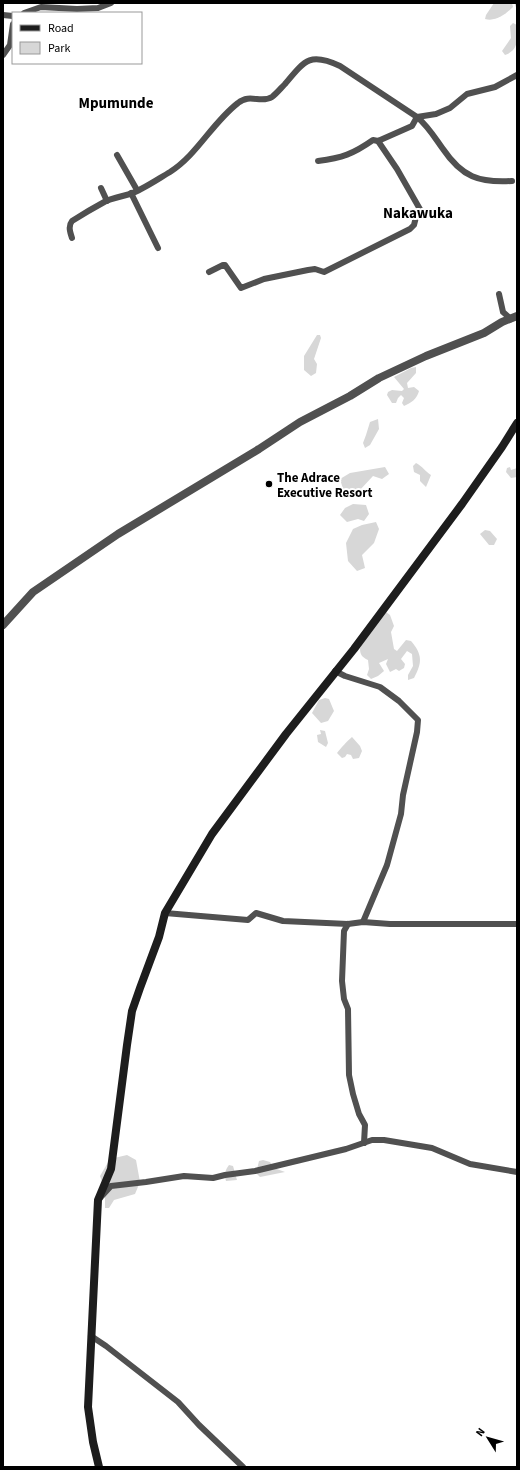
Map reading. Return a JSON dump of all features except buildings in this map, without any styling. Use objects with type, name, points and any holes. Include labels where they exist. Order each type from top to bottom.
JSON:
[{"type":"main road","points":[[99,1467],[93,1442],[88,1407],[98,1200],[111,1169],[132,1011],[159,937],[165,912],[212,834],[335,671],[354,649],[462,504],[516,428]]},
{"type":"street","points":[[27,12],[42,7],[77,9],[98,8],[111,3]]},
{"type":"street","points":[[3,55],[10,45],[12,31]]},
{"type":"street","points":[[72,238],[70,222],[107,201],[138,190],[170,172],[183,163],[214,126],[237,104],[250,98],[262,99],[272,97],[300,66],[312,59],[331,62],[340,66],[417,117],[427,127],[446,153],[468,175],[489,181],[512,181]]},
{"type":"street","points":[[417,117],[436,114],[450,108],[467,94],[495,87],[517,75]]},
{"type":"street","points":[[318,161],[351,154],[373,140],[378,141],[412,126],[417,117]]},
{"type":"street","points":[[209,272],[222,265],[226,265],[241,288],[264,279],[308,270],[315,269],[324,272],[410,229],[414,225],[416,217],[421,211],[397,169],[378,141]]},
{"type":"street","points":[[117,155],[138,190]]},
{"type":"street","points":[[101,188],[107,201]]},
{"type":"street","points":[[131,193],[158,248]]},
{"type":"street","points":[[499,294],[503,312],[514,318]]},
{"type":"street","points":[[3,625],[32,592],[118,534],[252,453],[300,422],[386,375],[426,356],[484,332],[502,322],[514,318]]},
{"type":"street","points":[[335,671],[345,676],[380,687],[399,701],[418,720],[417,732],[404,788],[401,814],[387,865],[363,922]]},
{"type":"street","points":[[165,912],[248,920],[256,913],[283,921],[348,924],[363,922],[390,924],[517,924]]},
{"type":"street","points":[[348,924],[344,931],[342,981],[344,998],[348,1009],[349,1075],[359,1114],[365,1125],[364,1143]]},
{"type":"street","points":[[98,1200],[111,1186],[184,1176],[213,1178],[225,1175],[254,1172],[308,1159],[372,1140],[384,1140],[432,1148],[470,1164],[517,1172]]},
{"type":"street","points":[[91,1336],[178,1402],[199,1425],[243,1467]]},
{"type":"green space","points":[[494,3],[512,3],[513,7],[504,15],[497,18],[489,20],[485,19]]},
{"type":"green space","points":[[513,23],[517,25],[517,43],[510,53],[505,55],[502,51],[511,38],[510,26]]},
{"type":"green space","points":[[317,335],[320,335],[321,338],[314,359],[317,364],[316,373],[311,376],[304,370],[304,356]]},
{"type":"green space","points":[[416,367],[416,373],[407,383],[408,388],[414,387],[419,391],[417,396],[404,406],[402,403],[404,398],[401,395],[396,403],[392,403],[387,395],[388,392],[392,390],[402,391],[404,389],[394,377]]},
{"type":"green space","points":[[378,419],[379,429],[370,445],[365,448],[363,443],[370,422]]},
{"type":"green space","points":[[416,463],[431,475],[426,487],[420,481],[420,475],[414,472],[413,466]]},
{"type":"green space","points":[[385,467],[389,474],[382,479],[373,476],[359,491],[343,489],[340,479],[350,473]]},
{"type":"green space","points":[[510,467],[511,470],[517,468],[517,477],[511,478],[506,472],[507,468]]},
{"type":"green space","points":[[353,504],[366,505],[369,514],[364,521],[358,519],[347,522],[340,515],[345,508]]},
{"type":"green space","points":[[376,522],[379,529],[374,543],[362,555],[365,568],[357,571],[348,561],[346,543],[353,529],[362,525]]},
{"type":"green space","points":[[485,530],[490,531],[497,539],[494,545],[489,545],[480,534]]},
{"type":"green space","points":[[386,612],[390,615],[394,626],[391,632],[394,649],[397,651],[406,640],[411,641],[418,651],[420,663],[414,678],[408,680],[408,675],[413,666],[412,654],[407,651],[401,659],[405,664],[404,668],[399,671],[396,669],[390,672],[386,664],[388,659],[379,663],[384,671],[378,676],[371,679],[367,675],[369,669],[368,660],[362,656],[360,648]]},
{"type":"green space","points":[[325,698],[329,699],[334,711],[328,721],[321,723],[312,713],[319,700]]},
{"type":"green space","points":[[320,730],[325,731],[328,743],[326,747],[318,742],[317,735],[321,734]]},
{"type":"green space","points":[[352,737],[360,746],[362,751],[359,758],[353,759],[351,755],[347,754],[342,758],[337,753]]},
{"type":"green space","points":[[127,1155],[136,1160],[140,1182],[135,1194],[114,1200],[109,1208],[105,1208],[105,1191],[100,1176],[110,1159]]},
{"type":"green space","points":[[263,1160],[270,1162],[274,1168],[285,1172],[260,1177],[256,1173],[259,1161]]},
{"type":"green space","points":[[229,1165],[233,1166],[237,1180],[226,1181],[225,1173]]},
{"type":"waterway","points":[[516,3],[517,9]]},
{"type":"place","name":"The Adrace Executive Resort","points":[[269,484]]},
{"type":"district","name":"Mpumunde","points":[[116,103]]},
{"type":"district","name":"Nakawuka","points":[[418,213]]}]
